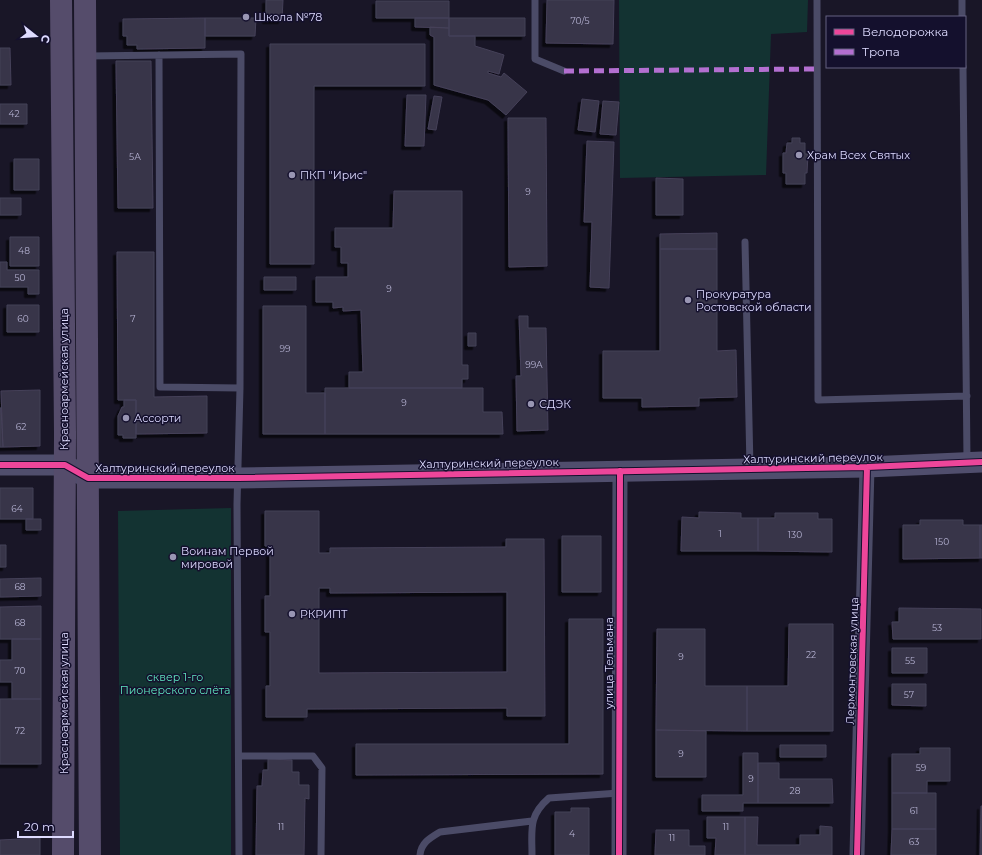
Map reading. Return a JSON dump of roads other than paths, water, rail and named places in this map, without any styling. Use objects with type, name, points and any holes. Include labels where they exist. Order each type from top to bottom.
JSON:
[{"type":"main road","name":"Красноармейская улица","points":[[61,0],[65,465],[63,855]]},
{"type":"main road","points":[[85,0],[90,855]]},
{"type":"street","name":"Халтуринский переулок","points":[[0,465],[65,465],[88,478],[238,478],[867,467],[974,462]]},
{"type":"street","name":"Лермонтовская улица","points":[[857,855],[867,467]]},
{"type":"street","name":"улица Тельмана","points":[[619,855],[620,471]]},
{"type":"lane","points":[[535,0],[535,59],[564,71]]},
{"type":"lane","points":[[817,0],[818,400],[967,396]]},
{"type":"lane","points":[[962,0],[962,16]]},
{"type":"lane","points":[[85,56],[241,54],[240,388],[238,478],[239,855]]},
{"type":"lane","points":[[160,55],[160,387],[240,388]]},
{"type":"lane","points":[[963,68],[967,396],[974,462]]},
{"type":"lane","points":[[745,242],[750,469]]},
{"type":"lane","points":[[239,756],[313,756],[322,768],[321,855]]},
{"type":"lane","points":[[532,855],[532,821],[536,812],[549,798],[619,793]]},
{"type":"lane","points":[[420,855],[420,850],[427,839],[440,832],[532,821]]},
{"type":"place","name":"Школа №78","points":[[246,17]]},
{"type":"place","name":"Храм Всех Святых","points":[[799,155]]},
{"type":"place","name":"ПКП \"Ирис\"","points":[[292,175]]},
{"type":"place","name":"Прокуратура Ростовской области","points":[[688,300]]},
{"type":"place","name":"СДЭК","points":[[531,404]]},
{"type":"place","name":"Ассорти","points":[[126,418]]},
{"type":"place","name":"Воинам Первой мировой","points":[[173,557]]},
{"type":"place","name":"РКРИПТ","points":[[292,614]]},
{"type":"park label","name":"сквер 1-го Пионерского слёта","points":[[175,683]]}]
